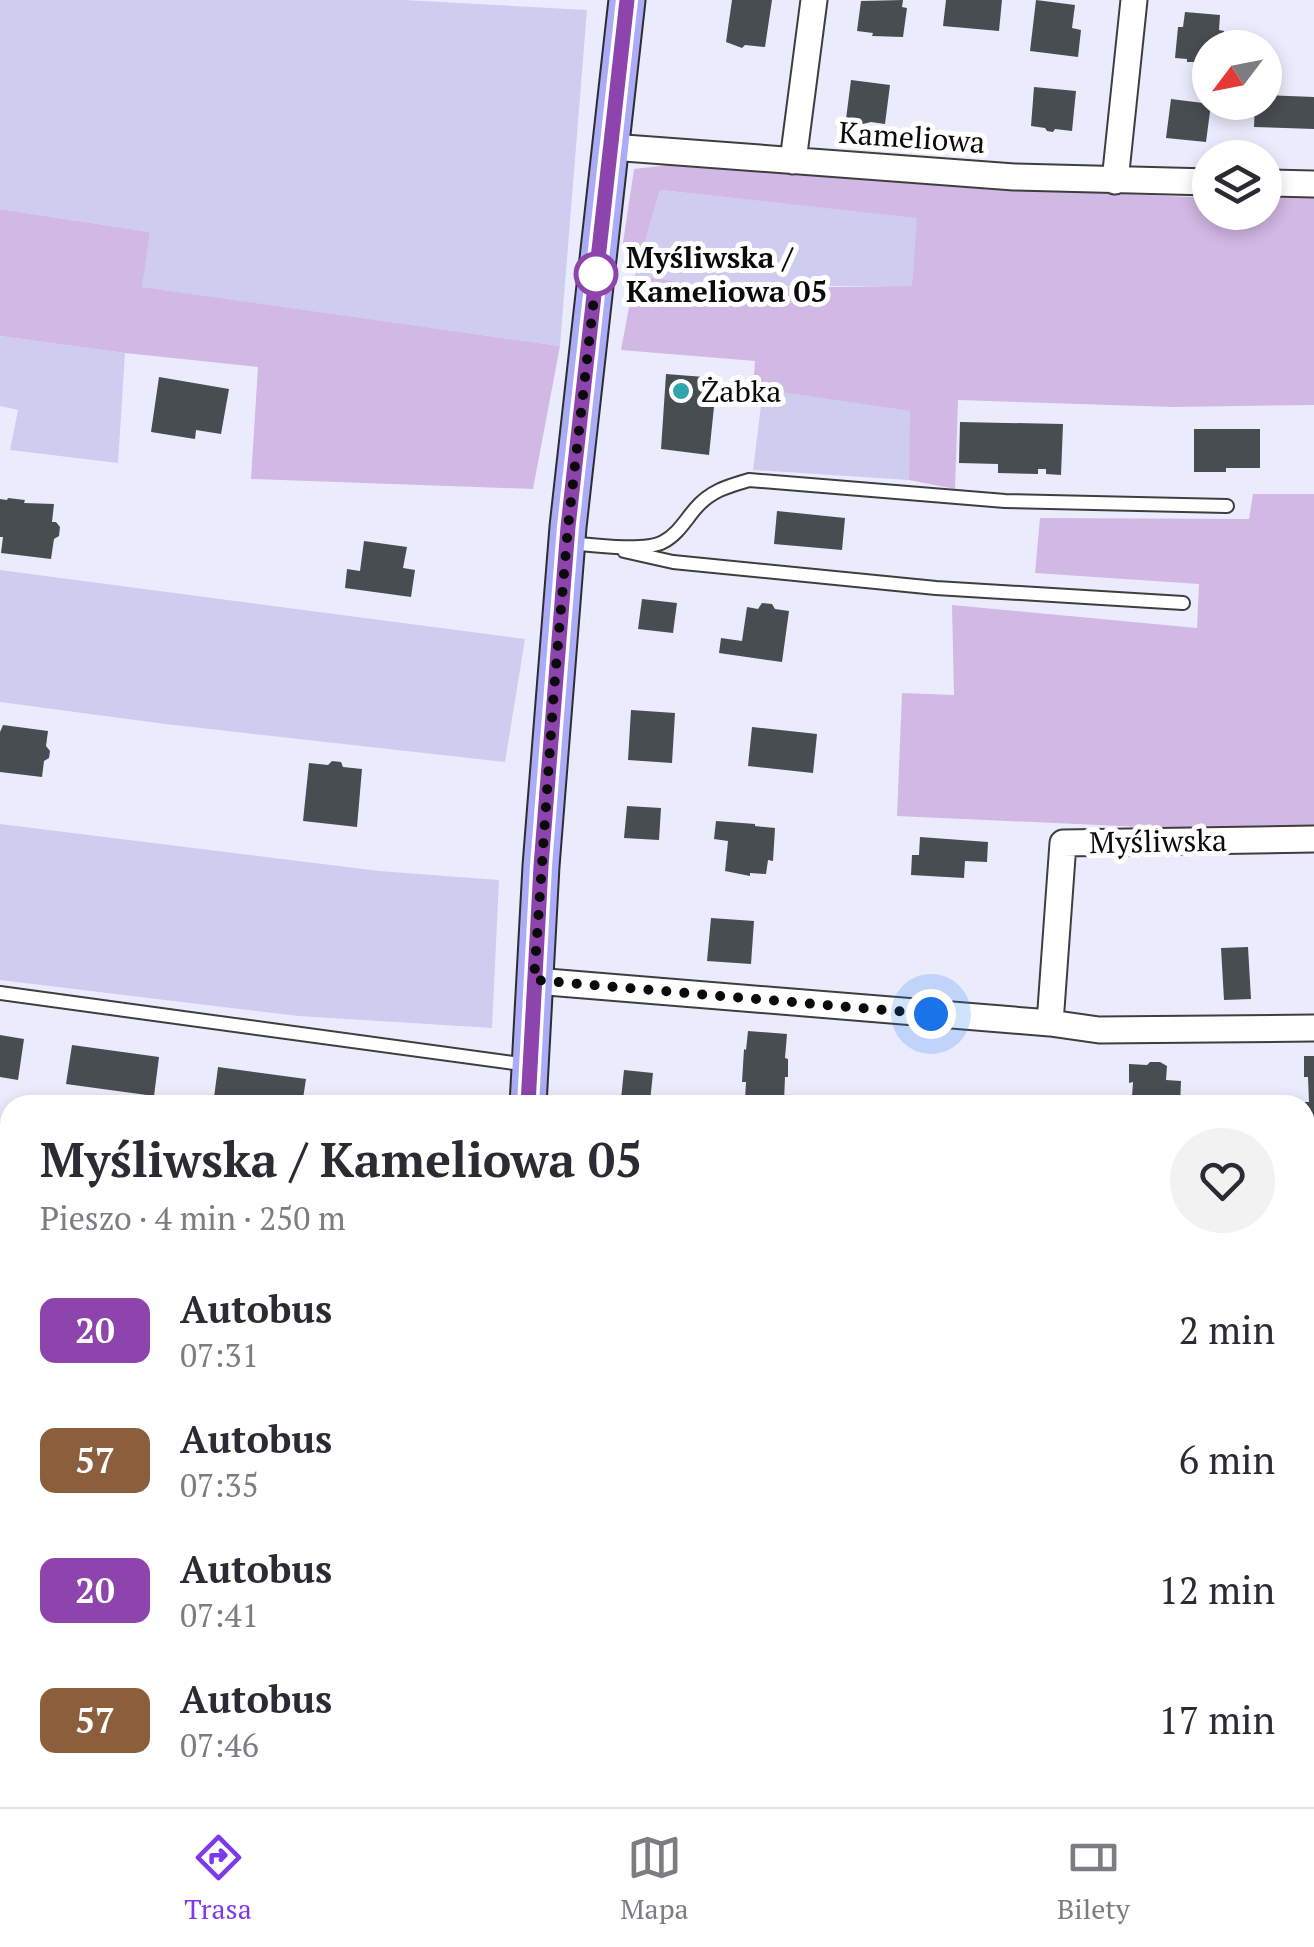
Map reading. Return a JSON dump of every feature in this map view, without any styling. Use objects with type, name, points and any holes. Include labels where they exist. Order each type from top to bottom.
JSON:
[{"type":"street","points":[[528,1095],[567,543],[627,0]]},
{"type":"street","points":[[793,162],[814,0]]},
{"type":"street","points":[[1115,181],[1134,0]]},
{"type":"street","name":"Kameliowa","points":[[610,147],[1014,177],[1192,182]]},
{"type":"street","points":[[1282,183],[1314,184]]},
{"type":"street","name":"Myśliwska","points":[[1050,1023],[1063,843],[1314,838]]},
{"type":"street","points":[[534,980],[1099,1030],[1314,1028]]},
{"type":"lane","points":[[609,547],[660,544],[680,530],[711,494],[750,480],[1005,501],[1227,506]]},
{"type":"lane","points":[[567,543],[609,547],[673,562],[936,588],[1183,603]]},
{"type":"lane","points":[[0,993],[530,1065]]},
{"type":"shaded area","points":[[0,0],[404,0],[587,10],[560,346],[141,287],[150,232],[0,209]]},
{"type":"shaded area","points":[[669,165],[907,183],[1192,197],[1192,230],[1282,230],[1282,198],[1314,197],[1314,405],[1173,407],[958,400],[955,489],[909,480],[910,411],[753,388],[755,361],[621,350],[635,275],[739,286],[912,286],[917,218],[660,190],[641,255],[622,249],[634,169]]},
{"type":"shaded area","points":[[660,190],[918,217],[913,286],[676,283],[635,275]]},
{"type":"shaded area","points":[[0,209],[150,232],[142,287],[560,346],[533,489],[251,479],[258,367],[0,336]]},
{"type":"shaded area","points":[[0,336],[125,353],[118,463],[10,450],[18,410],[0,406]]},
{"type":"shaded area","points":[[763,389],[911,411],[909,480],[753,470]]},
{"type":"shaded area","points":[[1253,494],[1314,494],[1314,827],[1231,831],[897,816],[902,693],[954,695],[952,605],[1197,628],[1199,584],[1035,573],[1040,518],[1249,519]]},
{"type":"shaded area","points":[[0,570],[525,639],[505,762],[0,702]]},
{"type":"shaded area","points":[[0,824],[379,871],[499,880],[492,1028],[298,1016],[0,980]]},
{"type":"building","points":[[732,0],[772,0],[765,47],[742,48],[726,42]]},
{"type":"building","points":[[903,0],[902,7],[907,8],[903,37],[872,36],[873,33],[857,31],[861,1]]},
{"type":"building","points":[[946,0],[1002,0],[999,31],[943,26]]},
{"type":"building","points":[[1036,0],[1075,5],[1072,28],[1081,30],[1078,57],[1030,51]]},
{"type":"building","points":[[1185,12],[1220,15],[1219,30],[1192,30],[1192,62],[1175,58],[1178,27],[1183,27]]},
{"type":"building","points":[[851,80],[890,85],[885,124],[846,119]]},
{"type":"building","points":[[1034,87],[1076,91],[1072,131],[1053,132],[1031,126]]},
{"type":"building","points":[[1282,96],[1314,97],[1314,129],[1254,127],[1254,120],[1282,120]]},
{"type":"building","points":[[1171,99],[1192,102],[1192,120],[1209,120],[1206,140],[1166,138]]},
{"type":"building","points":[[666,374],[717,378],[709,455],[661,449]]},
{"type":"building","points":[[159,377],[229,389],[221,434],[196,430],[195,439],[151,432]]},
{"type":"building","points":[[960,422],[1063,424],[1061,475],[1046,474],[1046,469],[1038,469],[1038,474],[998,473],[998,464],[959,463]]},
{"type":"building","points":[[1194,429],[1260,429],[1260,468],[1194,472]]},
{"type":"building","points":[[0,499],[54,504],[52,522],[60,527],[51,559],[1,553]]},
{"type":"building","points":[[777,511],[845,518],[842,550],[774,544]]},
{"type":"building","points":[[364,541],[407,547],[403,568],[415,570],[411,597],[345,588],[347,569],[360,571]]},
{"type":"building","points":[[642,599],[677,603],[673,633],[638,629]]},
{"type":"building","points":[[762,603],[789,611],[782,662],[719,653],[721,638],[742,641],[747,607],[758,609]]},
{"type":"building","points":[[631,710],[675,713],[672,763],[628,760]]},
{"type":"building","points":[[3,725],[48,731],[46,746],[50,751],[42,777],[0,772]]},
{"type":"building","points":[[752,727],[817,734],[813,773],[748,766]]},
{"type":"building","points":[[332,761],[362,769],[357,827],[303,821],[309,763],[328,765]]},
{"type":"building","points":[[627,806],[661,808],[659,840],[624,838]]},
{"type":"building","points":[[716,821],[775,828],[773,861],[768,860],[766,874],[750,876],[725,871],[728,841],[714,839]]},
{"type":"building","points":[[920,837],[988,842],[987,862],[965,861],[964,878],[911,875],[912,855],[919,855]]},
{"type":"building","points":[[711,918],[754,921],[751,964],[707,961]]},
{"type":"building","points":[[1248,947],[1251,999],[1224,1000],[1221,948]]},
{"type":"building","points":[[748,1031],[787,1034],[784,1095],[745,1095],[746,1082],[742,1082]]},
{"type":"building","points":[[0,1035],[24,1039],[18,1080],[0,1077]]},
{"type":"building","points":[[72,1045],[159,1057],[154,1095],[66,1084]]},
{"type":"building","points":[[1304,1056],[1314,1056],[1314,1095],[1309,1095],[1308,1077],[1304,1077]]},
{"type":"building","points":[[1160,1062],[1167,1066],[1166,1080],[1181,1081],[1180,1095],[1132,1095],[1129,1064]]},
{"type":"building","points":[[218,1067],[306,1079],[304,1095],[214,1095]]},
{"type":"building","points":[[624,1070],[653,1073],[651,1095],[621,1095]]},
{"type":"bus line","name":"20","points":[[529,1095],[541,866],[568,527],[627,0]]},
{"type":"place","name":"Myśliwska / Kameliowa 05","points":[[596,274]]},
{"type":"place","name":"Żabka","points":[[681,391]]},
{"type":"route","points":[[596,274],[598,263],[568,527],[534,980],[931,1014]]}]
